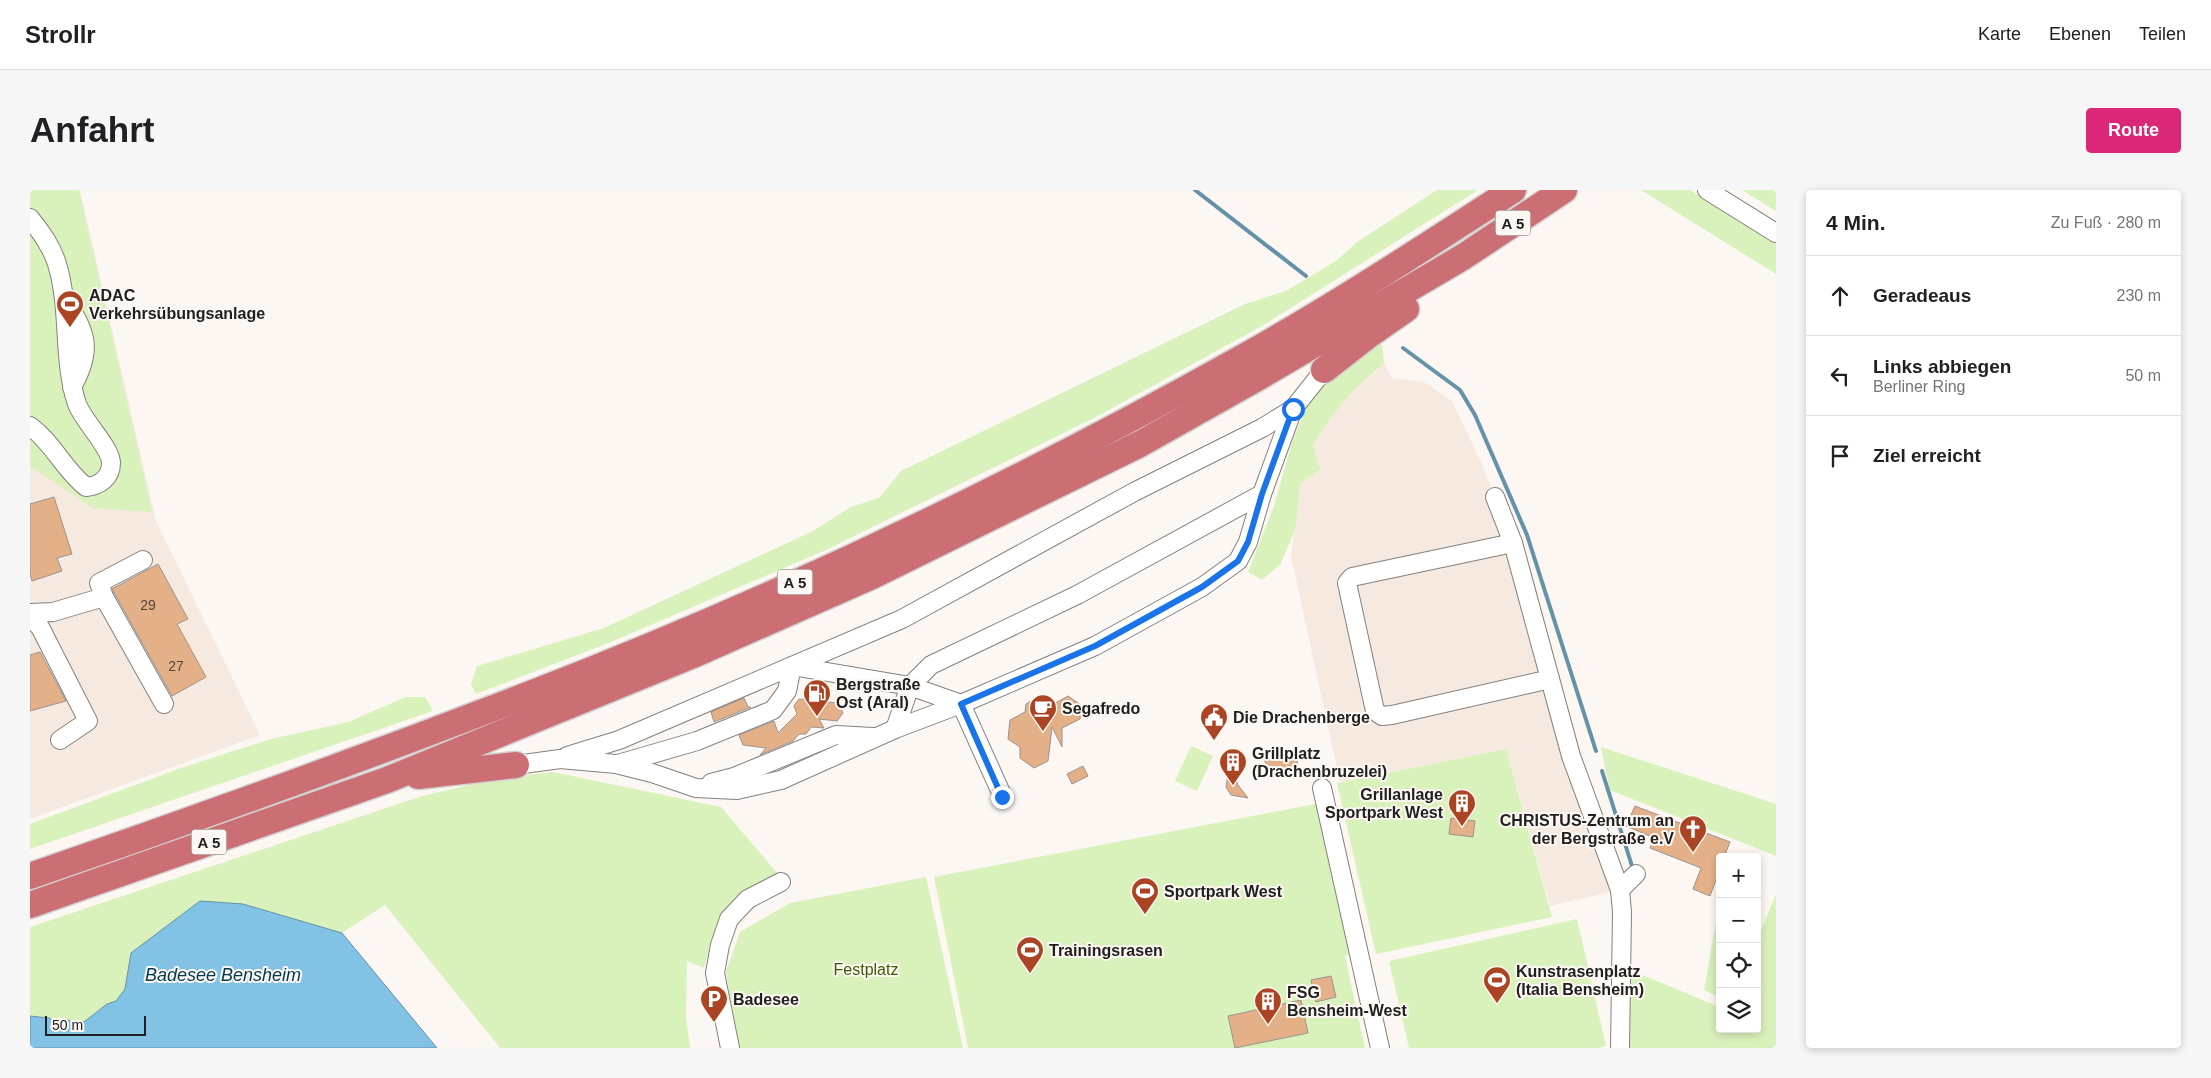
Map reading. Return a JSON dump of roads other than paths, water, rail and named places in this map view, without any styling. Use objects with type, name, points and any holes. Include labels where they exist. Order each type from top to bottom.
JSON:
[{"type":"highway","name":"A 5","points":[[30,876],[164,830],[534,692],[683,631],[856,555],[1113,428],[1244,358],[1356,291],[1513,190]]},
{"type":"highway","name":"A 5","points":[[30,905],[388,780],[693,655],[872,576],[1140,444],[1259,377],[1463,257],[1564,190]]},
{"type":"highway","points":[[1324,370],[1370,334],[1447,280],[1463,257]]},
{"type":"highway","points":[[388,780],[516,765]]},
{"type":"street","points":[[1707,190],[1776,233]]},
{"type":"street","points":[[30,218],[41,232],[57,263],[63,299],[72,387],[86,422],[108,452],[111,463],[110,472],[96,486],[86,487],[77,480],[57,451],[30,426]]},
{"type":"street","points":[[560,759],[616,764],[652,773],[696,788],[738,790],[781,780],[895,729],[961,704],[1095,646],[1202,587],[1238,561],[1248,542],[1262,494],[1293,409],[1324,370]]},
{"type":"street","points":[[516,765],[560,759],[619,740],[902,619],[1134,492],[1262,428],[1293,409]]},
{"type":"street","points":[[895,729],[910,686],[931,665],[1077,595],[1262,494]]},
{"type":"street","points":[[1495,497],[1513,543],[1571,756],[1620,890],[1622,912],[1620,1048]]},
{"type":"street","points":[[1513,543],[1352,578],[1347,584],[1376,711],[1382,716],[1550,679]]},
{"type":"street","points":[[143,560],[100,583],[104,596],[164,704]]},
{"type":"street","points":[[30,613],[52,612],[104,596]]},
{"type":"street","points":[[30,618],[40,628],[88,721],[60,740]]},
{"type":"street","points":[[792,666],[910,686],[961,704],[1002,797]]},
{"type":"street","points":[[616,764],[697,741],[773,710],[787,691],[792,666]]},
{"type":"street","points":[[1322,788],[1380,1048]]},
{"type":"street","points":[[1620,890],[1636,874]]},
{"type":"street","points":[[730,1048],[715,973],[720,945],[729,919],[748,899],[781,882]]},
{"type":"water","name":"Badesee Bensheim","points":[[200,901],[243,904],[342,933],[437,1048],[30,1048],[30,1016],[84,1022],[107,1004],[116,1001],[125,989],[131,953]]},
{"type":"waterway","points":[[1195,190],[1306,276]]},
{"type":"waterway","points":[[1403,348],[1460,390],[1475,415],[1527,535],[1596,751]]},
{"type":"waterway","points":[[1602,771],[1632,866]]},
{"type":"place","name":"ADAC Verkehrsübungsanlage","points":[[70,328]]},
{"type":"place","name":"Bergstraße Ost (Aral)","points":[[817,717]]},
{"type":"place","name":"Segafredo","points":[[1043,732]]},
{"type":"place","name":"Die Drachenberge","points":[[1214,741]]},
{"type":"place","name":"Grillplatz (Drachenbruzelei)","points":[[1233,786]]},
{"type":"place","name":"Grillanlage Sportpark West","points":[[1462,827]]},
{"type":"place","name":"CHRISTUS-Zentrum an der Bergstraße e.V","points":[[1693,853]]},
{"type":"place","name":"Sportpark West","points":[[1145,915]]},
{"type":"place","name":"Trainingsrasen","points":[[1030,974]]},
{"type":"place","name":"Kunstrasenplatz (Italia Bensheim)","points":[[1497,1004]]},
{"type":"place","name":"Badesee","points":[[714,1023]]},
{"type":"place","name":"FSG Bensheim-West","points":[[1268,1025]]},
{"type":"park label","name":"Festplatz","points":[[866,969]]}]
